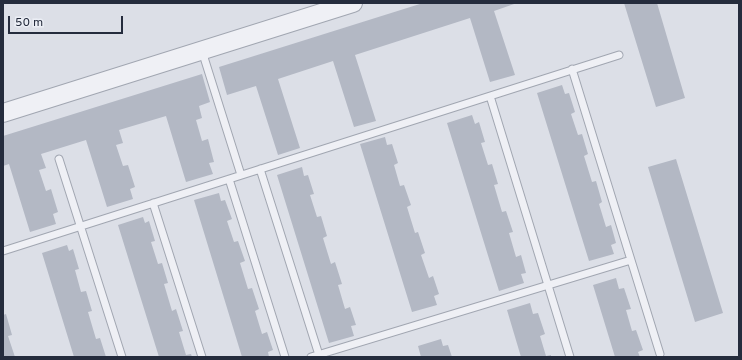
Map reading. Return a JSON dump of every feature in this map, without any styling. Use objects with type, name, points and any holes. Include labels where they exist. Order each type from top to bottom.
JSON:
[{"type":"street","points":[[3,113],[353,3]]},
{"type":"lane","points":[[202,50],[241,175]]},
{"type":"lane","points":[[3,251],[619,54]]},
{"type":"lane","points":[[572,69],[660,354]]},
{"type":"lane","points":[[490,96],[570,357]]},
{"type":"lane","points":[[59,159],[122,357]]},
{"type":"lane","points":[[260,169],[319,355]]},
{"type":"lane","points":[[229,179],[286,357]]},
{"type":"lane","points":[[153,203],[202,357]]},
{"type":"lane","points":[[311,357],[631,260]]},
{"type":"building","points":[[423,3],[517,3],[494,11],[515,75],[490,82],[470,18],[355,55],[376,121],[354,127],[333,61],[278,79],[300,148],[278,155],[256,86],[227,95],[219,67]]},
{"type":"building","points":[[624,3],[657,3],[685,98],[656,107]]},
{"type":"building","points":[[202,74],[210,102],[199,106],[202,118],[196,120],[202,141],[208,139],[214,162],[209,163],[213,174],[186,182],[166,116],[119,130],[123,143],[116,145],[123,166],[128,165],[135,187],[130,189],[133,199],[107,207],[86,140],[41,154],[46,168],[39,170],[46,191],[51,189],[58,212],[53,214],[56,224],[30,232],[9,164],[3,166],[3,136]]},
{"type":"building","points":[[562,85],[565,94],[569,93],[575,112],[571,114],[578,135],[582,134],[588,154],[584,156],[592,182],[596,181],[602,202],[599,204],[606,227],[611,225],[616,243],[611,245],[614,254],[589,261],[537,93]]},
{"type":"building","points":[[472,115],[475,124],[479,122],[485,142],[481,143],[488,165],[492,164],[498,184],[494,185],[502,212],[506,211],[513,232],[509,233],[516,257],[521,255],[526,273],[521,274],[524,283],[499,291],[447,123]]},
{"type":"building","points":[[385,137],[387,145],[392,144],[398,163],[394,165],[400,186],[404,185],[411,205],[407,207],[415,233],[418,232],[425,253],[421,255],[429,278],[433,276],[439,294],[434,296],[437,305],[412,312],[360,144]]},
{"type":"building","points":[[676,159],[723,313],[695,322],[648,167]]},
{"type":"building","points":[[302,167],[304,176],[308,175],[314,194],[310,195],[317,217],[321,216],[327,236],[323,238],[331,264],[335,262],[342,284],[338,285],[345,309],[350,307],[356,325],[351,326],[354,336],[329,343],[277,175]]},
{"type":"building","points":[[219,193],[221,201],[225,200],[232,219],[227,221],[234,242],[238,241],[245,261],[240,263],[248,289],[252,288],[259,309],[255,311],[262,334],[267,332],[273,350],[268,352],[269,357],[242,357],[194,200]]},
{"type":"building","points":[[143,217],[145,223],[149,221],[155,241],[151,242],[158,264],[162,263],[168,283],[164,284],[172,311],[176,309],[183,331],[179,332],[186,355],[191,354],[192,357],[159,357],[118,225]]},
{"type":"building","points":[[67,245],[69,251],[73,249],[79,269],[75,270],[81,292],[86,291],[92,311],[88,312],[96,339],[100,338],[106,357],[74,357],[42,253]]},
{"type":"building","points":[[616,278],[619,289],[624,288],[631,309],[626,310],[632,331],[636,330],[643,350],[638,352],[640,357],[615,357],[593,285]]},
{"type":"building","points":[[530,303],[533,314],[538,313],[545,334],[540,336],[546,356],[551,355],[551,357],[521,357],[507,310]]},
{"type":"building","points":[[6,314],[12,335],[8,336],[15,357],[3,357],[3,315]]},
{"type":"building","points":[[441,339],[443,346],[448,345],[452,357],[421,357],[418,346]]}]
